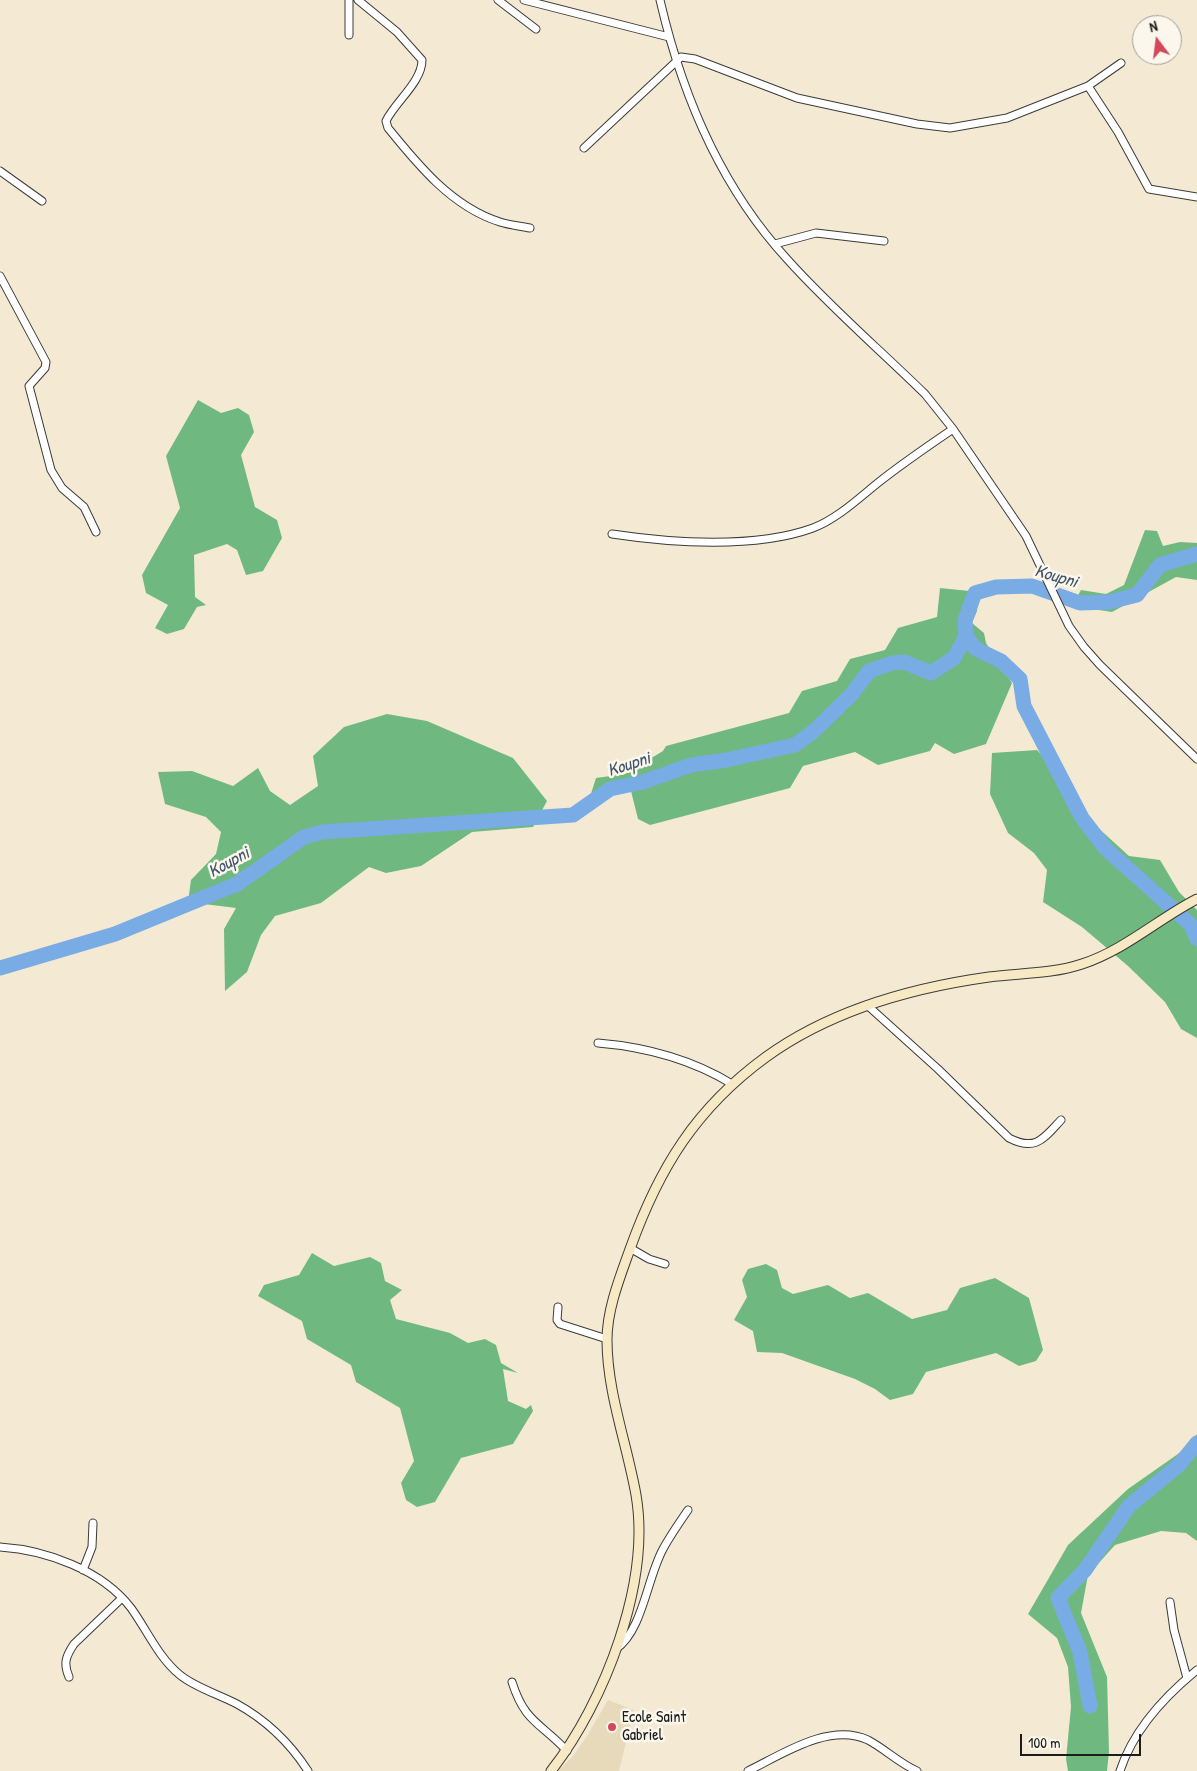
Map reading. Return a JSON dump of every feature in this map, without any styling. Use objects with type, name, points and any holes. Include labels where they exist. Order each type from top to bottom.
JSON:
[{"type":"main road","points":[[551,1771],[567,1751],[599,1692],[616,1648],[629,1600],[638,1552],[639,1527],[635,1490],[610,1379],[607,1339],[614,1296],[630,1248],[644,1211],[679,1144],[697,1120],[732,1084],[792,1040],[820,1025],[867,1005],[903,994],[964,980],[1065,969],[1086,963],[1130,941],[1186,904],[1197,899]]},
{"type":"street","points":[[348,0],[349,35]]},
{"type":"street","points":[[358,0],[397,32],[422,60],[412,84],[386,121],[388,128],[442,188],[478,213],[500,222],[530,228]]},
{"type":"street","points":[[498,0],[536,29]]},
{"type":"street","points":[[524,0],[669,37]]},
{"type":"street","points":[[660,0],[676,60],[703,134],[736,194],[775,244],[811,285],[924,394],[954,429],[1026,536],[1069,626],[1100,665],[1197,759]]},
{"type":"street","points":[[584,148],[676,60],[687,57],[805,100],[918,124],[950,128],[1007,118],[1088,86],[1120,63]]},
{"type":"street","points":[[1088,86],[1118,132],[1149,189],[1197,197]]},
{"type":"street","points":[[0,171],[42,201]]},
{"type":"street","points":[[775,244],[816,233],[884,241]]},
{"type":"street","points":[[0,276],[46,362],[45,368],[29,386],[51,470],[62,488],[84,507],[96,532]]},
{"type":"street","points":[[612,534],[649,539],[740,541],[814,528],[848,507],[920,450],[954,429]]},
{"type":"street","points":[[867,1005],[938,1069],[1009,1138],[1019,1143],[1030,1145],[1041,1141],[1061,1120]]},
{"type":"street","points":[[598,1043],[648,1049],[690,1063],[732,1084]]},
{"type":"street","points":[[630,1248],[649,1259],[665,1264]]},
{"type":"street","points":[[558,1307],[557,1320],[560,1324],[607,1339]]},
{"type":"street","points":[[616,1648],[624,1643],[633,1629],[662,1550],[688,1510]]},
{"type":"street","points":[[83,1570],[92,1547],[93,1523]]},
{"type":"street","points":[[0,1547],[31,1552],[83,1570],[113,1588],[166,1662],[179,1675],[192,1684],[238,1704],[261,1719],[282,1738],[308,1771]]},
{"type":"street","points":[[70,1677],[65,1664],[68,1652],[122,1598]]},
{"type":"street","points":[[1170,1602],[1174,1630],[1187,1678]]},
{"type":"street","points":[[1120,1771],[1135,1737],[1187,1678],[1197,1670]]},
{"type":"street","points":[[512,1682],[518,1703],[527,1715],[567,1751]]},
{"type":"street","points":[[748,1771],[819,1739],[843,1736],[865,1739],[917,1771]]},
{"type":"shaded area","name":"Ecole Saint Gabriel","points":[[608,1700],[634,1710],[619,1771],[558,1771],[573,1756]]},
{"type":"green space","points":[[198,400],[221,413],[238,408],[249,415],[254,432],[241,455],[255,507],[277,520],[282,538],[263,571],[246,575],[237,550],[227,544],[194,555],[195,597],[206,605],[197,607],[184,629],[167,634],[155,628],[168,605],[146,593],[142,575],[180,508],[166,456]]},
{"type":"green space","points":[[1145,530],[1157,531],[1163,546],[1180,542],[1197,543],[1197,580],[1176,577],[1112,612],[1072,606],[1081,590],[1106,594],[1124,585]]},
{"type":"green space","points":[[940,588],[979,592],[977,611],[972,623],[984,633],[986,643],[1012,683],[986,744],[954,754],[935,743],[930,751],[878,765],[855,752],[803,766],[790,788],[650,825],[638,819],[631,791],[589,800],[596,778],[625,774],[663,751],[666,746],[789,713],[802,691],[837,681],[850,659],[885,650],[898,628],[937,617]]},
{"type":"green space","points":[[387,714],[427,721],[513,758],[547,801],[533,827],[472,832],[421,866],[386,873],[369,867],[321,903],[275,916],[261,935],[247,972],[225,991],[224,929],[236,908],[188,902],[191,880],[216,854],[221,832],[206,817],[165,804],[158,772],[192,771],[233,786],[258,768],[270,791],[290,805],[318,786],[313,756],[344,727]]},
{"type":"green space","points":[[1037,750],[1072,788],[1084,815],[1129,856],[1160,860],[1179,892],[1197,910],[1197,1038],[1181,1029],[1165,1002],[1128,966],[1082,927],[1043,902],[1047,870],[1034,853],[1008,833],[990,794],[992,753]]},
{"type":"green space","points":[[312,1253],[334,1266],[370,1257],[381,1263],[385,1281],[402,1290],[390,1300],[396,1319],[450,1333],[468,1343],[485,1339],[496,1345],[501,1363],[518,1373],[503,1369],[508,1401],[526,1409],[531,1405],[533,1411],[513,1444],[461,1458],[435,1502],[417,1507],[406,1500],[401,1483],[414,1461],[400,1408],[356,1382],[351,1365],[307,1339],[302,1321],[258,1296],[264,1285],[299,1275]]},
{"type":"green space","points":[[766,1264],[777,1270],[782,1288],[793,1294],[828,1285],[850,1298],[868,1293],[912,1319],[947,1310],[960,1288],[995,1278],[1029,1298],[1043,1350],[1036,1361],[1019,1366],[996,1353],[926,1372],[913,1394],[890,1400],[875,1389],[855,1379],[782,1353],[757,1352],[753,1331],[734,1320],[747,1297],[742,1280],[748,1269]]},
{"type":"green space","points":[[1197,1434],[1197,1541],[1186,1533],[1161,1531],[1115,1545],[1088,1575],[1081,1613],[1107,1677],[1109,1752],[1107,1771],[1068,1771],[1066,1759],[1071,1707],[1068,1667],[1057,1638],[1028,1614],[1068,1545],[1128,1489],[1185,1449]]},
{"type":"waterway","name":"Koupni","points":[[0,968],[115,934],[237,884],[304,837],[323,832],[573,815],[610,789],[643,782],[691,765],[726,760],[795,745],[814,731],[852,694],[869,671],[892,663],[904,662],[931,673],[954,658],[966,636],[965,620],[975,593],[996,587],[1032,586],[1080,603],[1109,602],[1137,595],[1160,565],[1197,554]]},
{"type":"waterway","points":[[966,636],[976,649],[1001,661],[1020,679],[1024,706],[1082,818],[1106,849],[1191,925],[1197,939]]},
{"type":"waterway","points":[[1090,1706],[1080,1652],[1058,1598],[1085,1570],[1129,1506],[1179,1465],[1197,1443]]},
{"type":"place","name":"Ecole Saint Gabriel","points":[[612,1727]]}]
